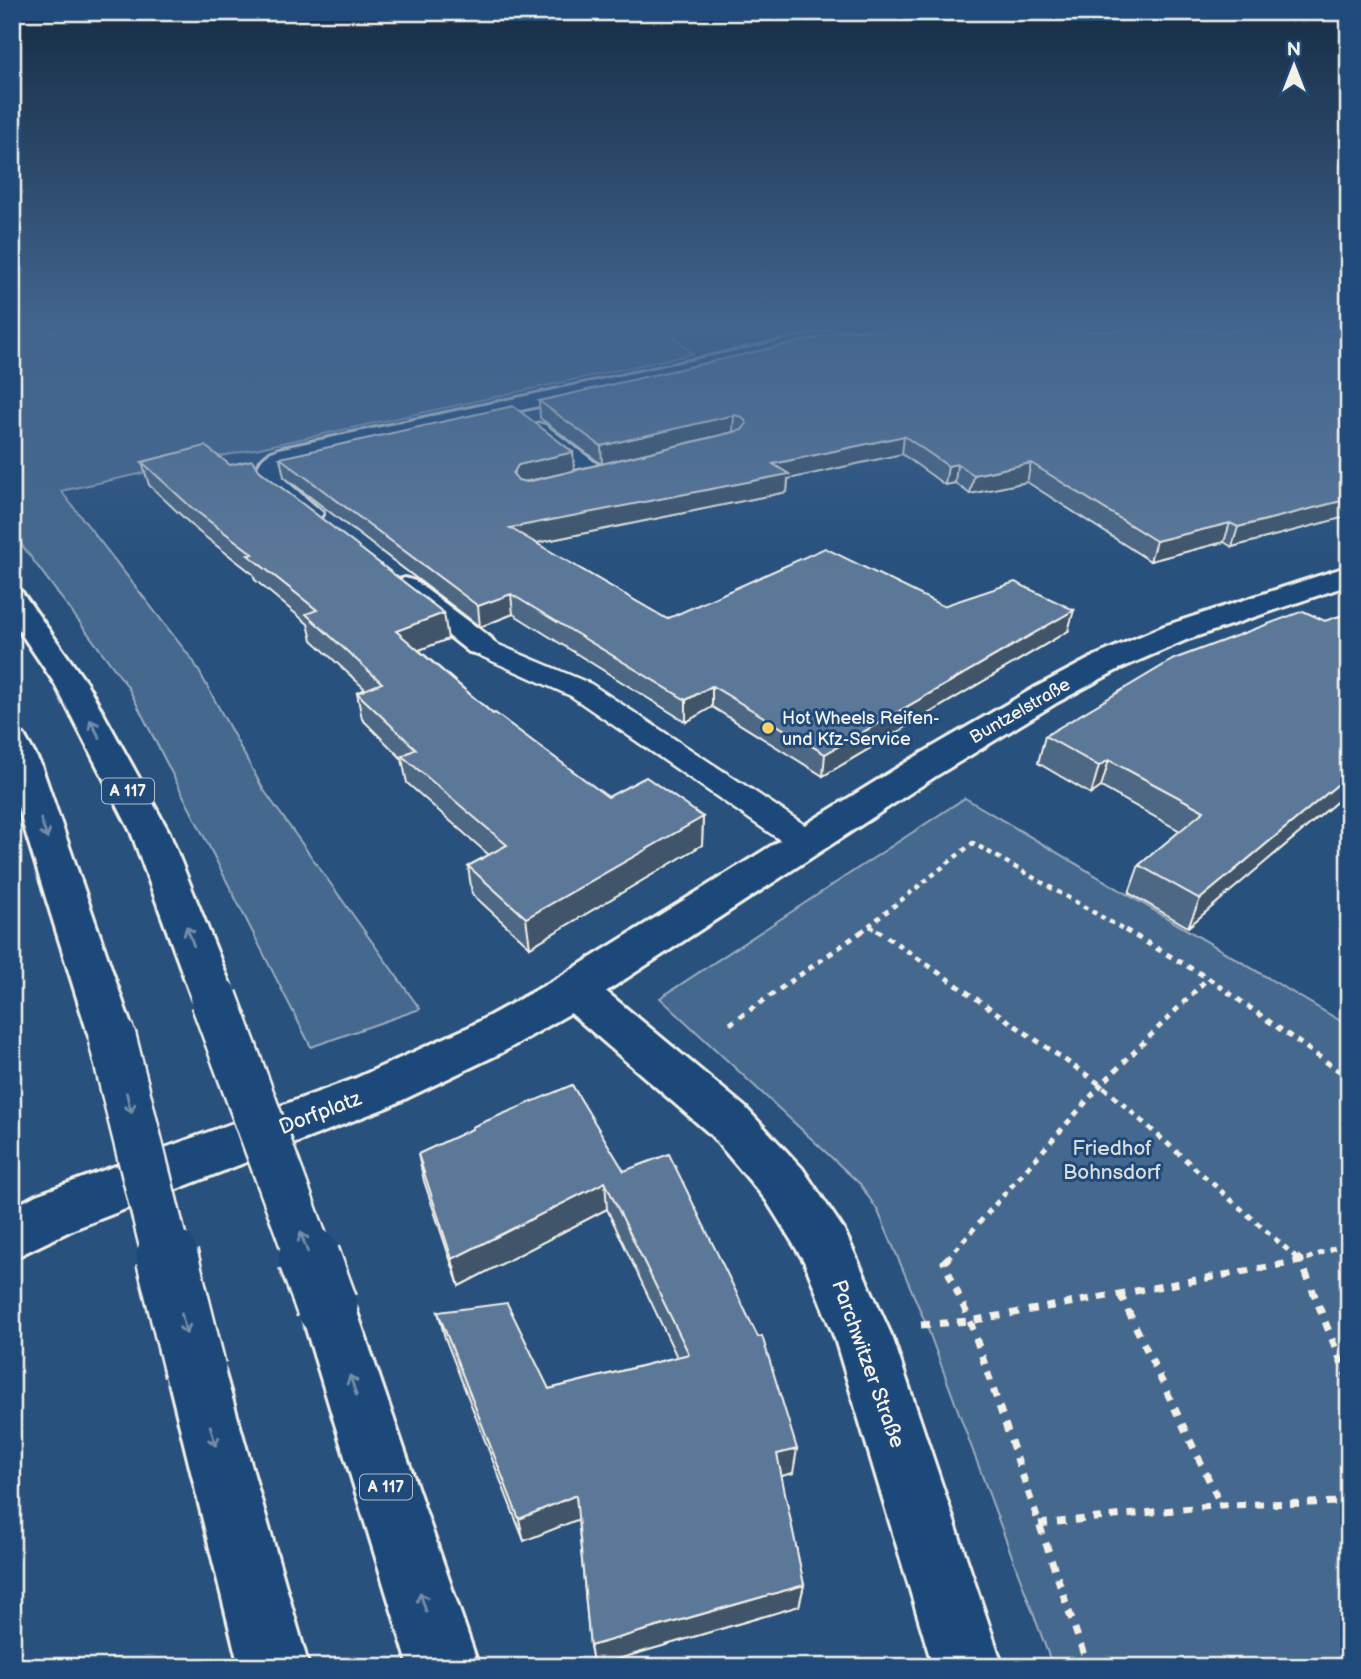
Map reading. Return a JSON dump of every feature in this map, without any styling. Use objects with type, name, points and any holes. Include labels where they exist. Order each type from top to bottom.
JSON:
[{"type":"main road","points":[[330,528],[276,487],[268,475],[269,464],[283,455],[498,409]]},
{"type":"main road","points":[[383,570],[480,645]]},
{"type":"main road","name":"Buntzelstraße","points":[[574,990],[923,768],[1046,695],[1108,662],[1175,633],[1349,575]]},
{"type":"main road","name":"A 117","points":[[12,598],[71,684],[150,832],[327,1306],[444,1667]]},
{"type":"main road","points":[[12,742],[23,765],[112,1037],[195,1370],[274,1667]]},
{"type":"main road","name":"Dorfplatz","points":[[27,1221],[371,1093],[485,1040],[574,990]]},
{"type":"main road","name":"Parchwitzer Straße","points":[[574,990],[728,1121],[784,1184],[825,1247],[864,1339],[968,1667]]},
{"type":"lane","points":[[512,409],[597,474]]},
{"type":"lane","points":[[574,480],[647,462]]},
{"type":"lane","points":[[480,645],[581,690],[807,843]]},
{"type":"path","points":[[730,1024],[870,926],[973,843],[1208,978],[1349,1078]]},
{"type":"path","points":[[870,926],[1101,1085],[1301,1261],[1349,1382]]},
{"type":"path","points":[[1088,1667],[970,1321],[944,1262],[1101,1085],[1208,978]]},
{"type":"path","points":[[864,1339],[926,1324],[970,1321],[1301,1261],[1349,1242]]},
{"type":"path","points":[[1120,1294],[1221,1505]]},
{"type":"path","points":[[1040,1524],[1221,1505],[1349,1502]]},
{"type":"green space","points":[[12,409],[438,409],[61,491],[194,662],[263,789],[420,1009],[311,1047],[128,687],[12,532]]},
{"type":"green space","name":"Friedhof Bohnsdorf","points":[[965,798],[1349,1026],[1349,1667],[1053,1667],[926,1324],[878,1211],[860,1184],[660,998]]},
{"type":"building","points":[[498,409],[517,409],[573,452],[518,465],[513,474],[518,480],[527,482],[742,430],[747,423],[742,417],[734,415],[601,446],[551,409],[1349,409],[1349,499],[1238,527],[1230,523],[1156,541],[1031,463],[974,475],[957,464],[948,466],[904,436],[773,464],[789,474],[510,528],[667,619],[825,548],[943,606],[1015,582],[1074,610],[825,754],[712,686],[686,700],[511,594],[478,606],[280,458]]},
{"type":"building","points":[[205,446],[230,465],[252,460],[260,471],[444,613],[396,631],[493,714],[608,797],[646,777],[703,817],[526,918],[468,866],[507,845],[402,756],[416,749],[357,693],[382,683],[306,614],[317,610],[248,555],[253,554],[192,508],[142,462]]},
{"type":"building","points":[[1303,611],[1325,621],[1349,613],[1349,775],[1200,899],[1139,865],[1204,811],[1109,760],[1099,766],[1045,736],[1174,659]]},
{"type":"building","points":[[572,1085],[624,1171],[669,1154],[758,1337],[762,1336],[797,1449],[777,1454],[804,1585],[590,1646],[576,1495],[519,1519],[438,1312],[507,1303],[549,1389],[689,1354],[605,1182],[452,1259],[418,1154],[472,1127]]},
{"type":"place","name":"Hot Wheels Reifen- und Kfz-Service","points":[[768,728]]}]
